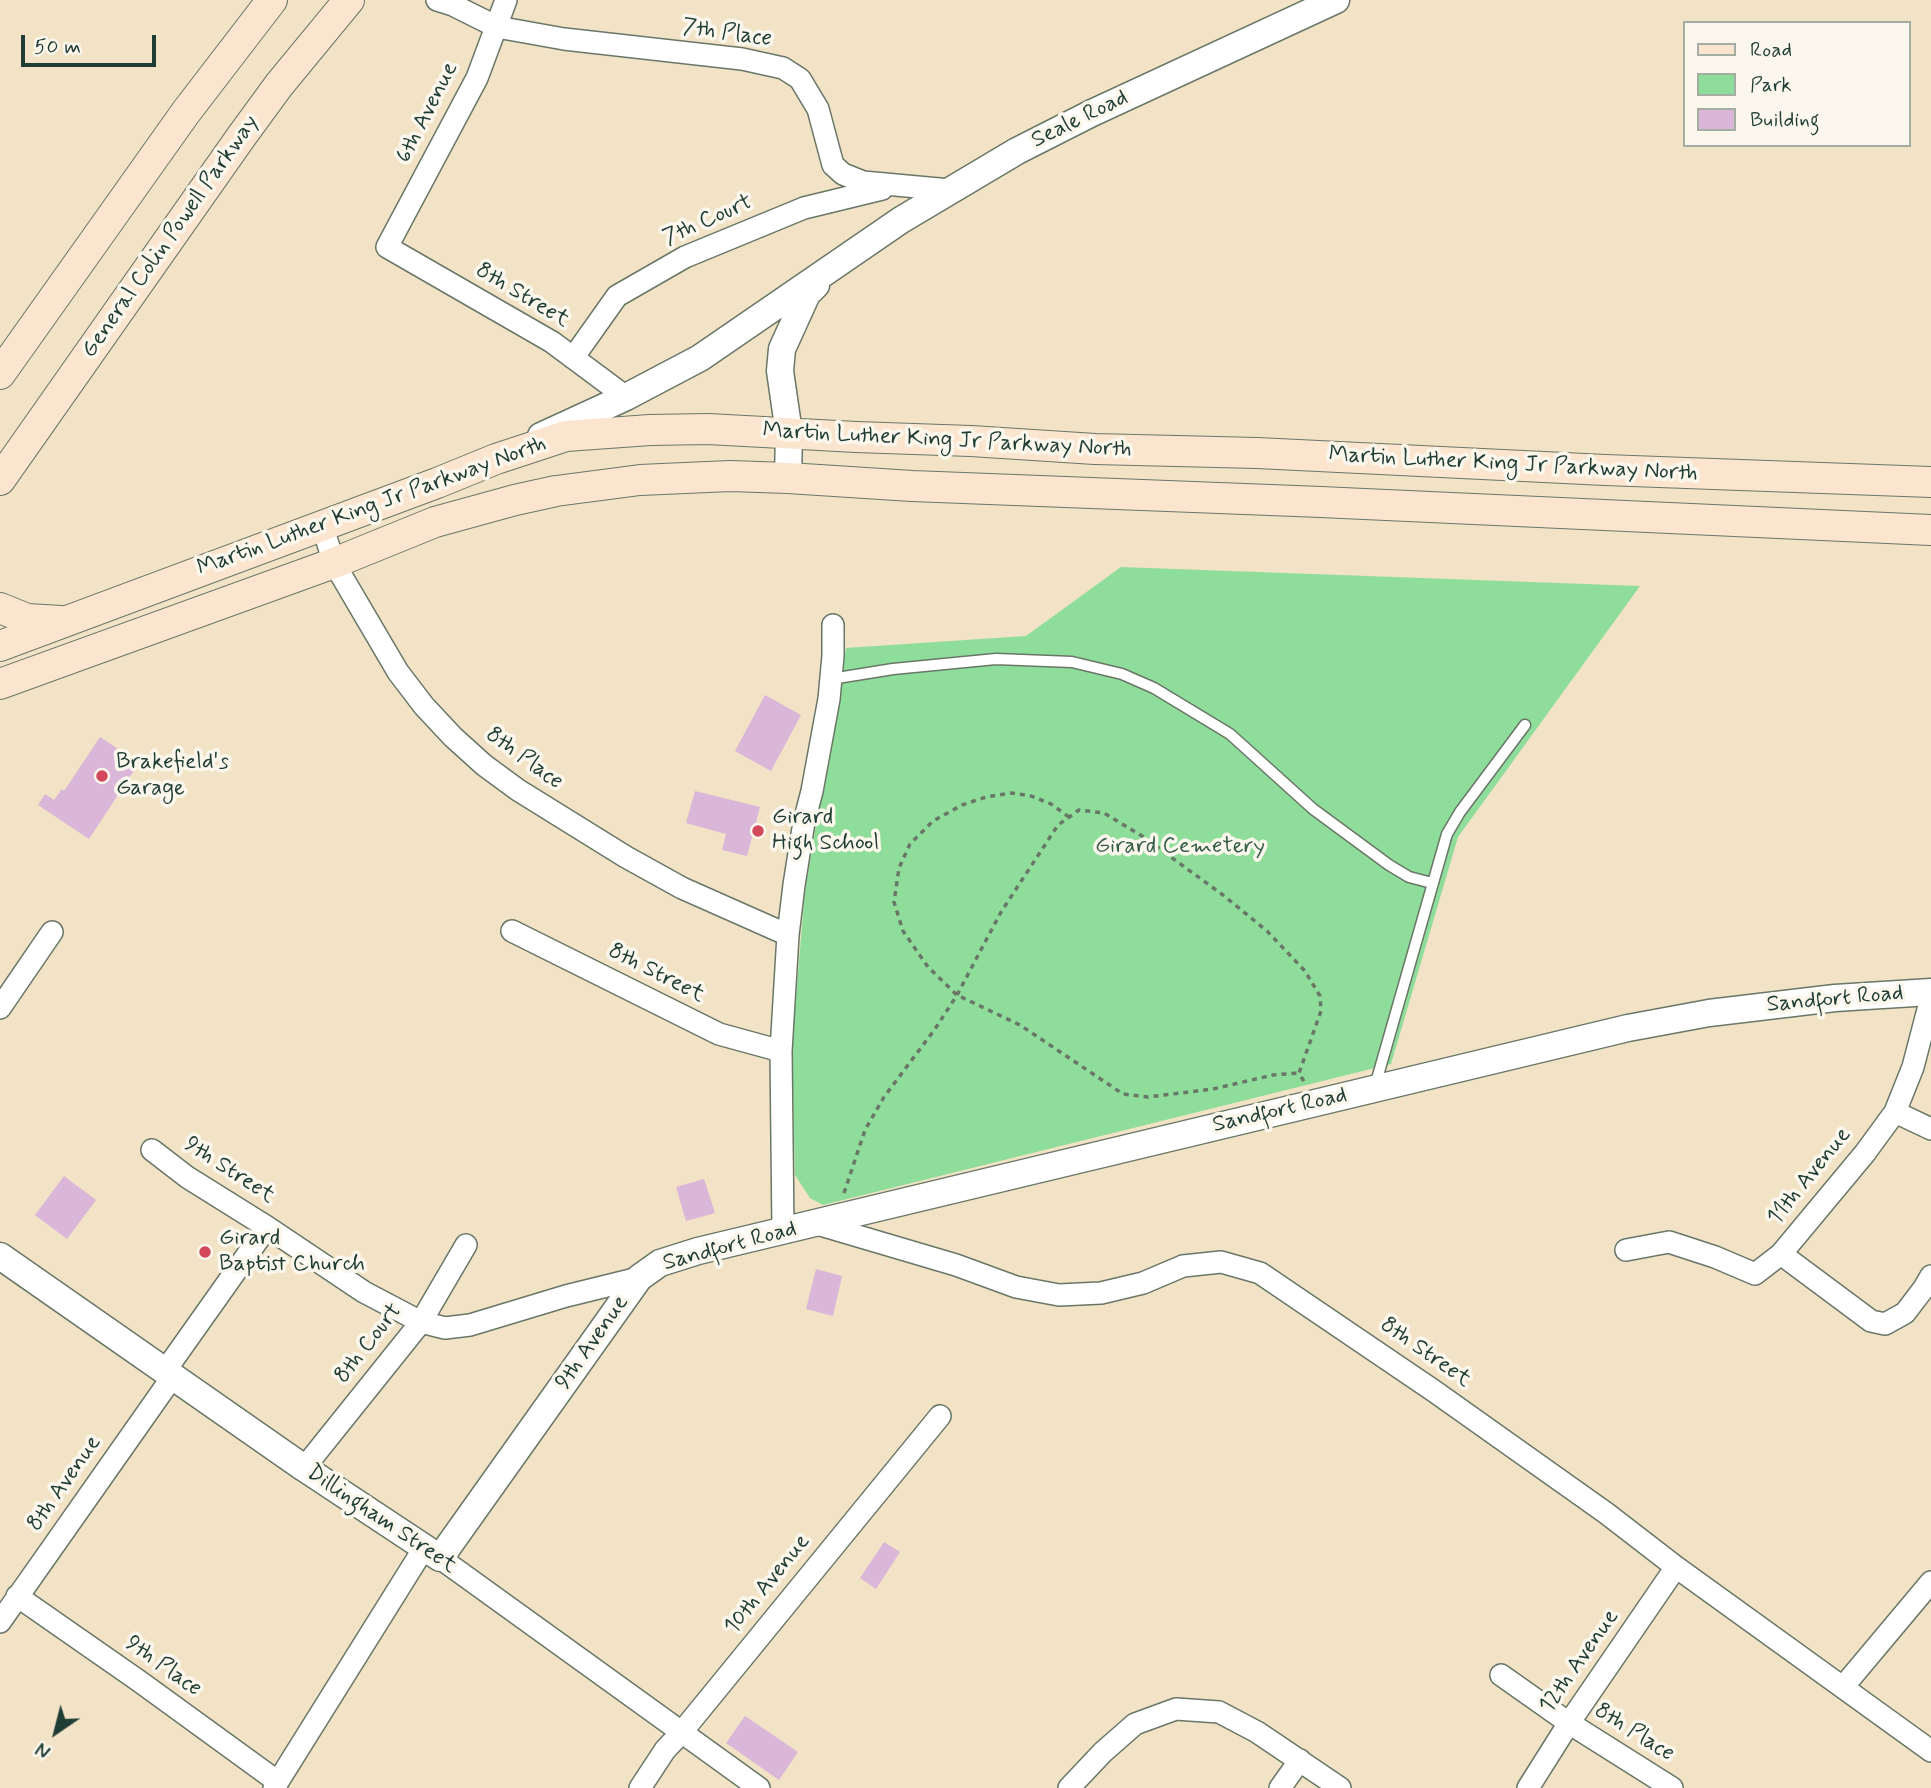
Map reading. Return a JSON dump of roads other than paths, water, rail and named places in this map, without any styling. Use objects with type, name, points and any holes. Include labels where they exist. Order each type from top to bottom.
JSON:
[{"type":"main road","points":[[0,374],[186,111],[272,0]]},
{"type":"main road","name":"General Colin Powell Parkway","points":[[0,480],[241,137],[279,85],[349,0]]},
{"type":"main road","name":"Martin Luther King Jr Parkway North","points":[[0,646],[496,459],[566,436],[708,429],[1095,449],[1257,453],[1931,482]]},
{"type":"main road","name":"Martin Luther King Jr Parkway North","points":[[0,684],[334,562],[435,522],[556,491],[598,484],[682,477],[788,478],[912,486],[1931,530]]},
{"type":"main road","points":[[0,608],[27,619],[75,617],[99,648]]},
{"type":"street","name":"7th Place","points":[[437,0],[497,27],[564,39],[742,59],[783,68],[800,79],[818,109],[834,165],[843,174],[863,182],[950,190]]},
{"type":"street","name":"6th Avenue","points":[[387,247],[477,78],[506,0]]},
{"type":"street","name":"Seale Road","points":[[496,459],[700,359],[837,263],[950,190],[1017,151],[1092,113],[1336,0]]},
{"type":"street","name":"7th Court","points":[[573,358],[617,296],[685,257],[804,208],[898,185]]},
{"type":"street","name":"8th Street","points":[[387,247],[552,342],[626,397]]},
{"type":"street","name":"Seale Road","points":[[788,478],[789,433],[780,371],[782,349],[807,294],[837,263]]},
{"type":"street","name":"8th Place","points":[[322,525],[334,562],[398,672],[431,714],[484,765],[518,790],[626,857],[682,888],[788,935]]},
{"type":"street","points":[[783,1231],[781,1051],[788,935],[804,822],[829,699],[833,625]]},
{"type":"street","name":"8th Street","points":[[512,931],[719,1034],[781,1051]]},
{"type":"street","points":[[0,1009],[52,932]]},
{"type":"street","name":"Sandfort Road","points":[[639,1278],[660,1263],[698,1251],[1628,1028],[1709,1013],[1835,998],[1931,992]]},
{"type":"street","name":"11th Avenue","points":[[1931,998],[1913,1067],[1895,1112],[1865,1153],[1781,1254],[1871,1321],[1885,1324],[1905,1313],[1931,1276]]},
{"type":"street","points":[[1895,1112],[1931,1129]]},
{"type":"street","name":"9th Street","points":[[152,1150],[187,1177],[364,1292],[421,1322]]},
{"type":"street","name":"8th Street","points":[[827,1221],[1016,1287],[1059,1295],[1101,1293],[1143,1283],[1183,1266],[1221,1262],[1260,1273],[1434,1391],[1606,1513],[1676,1567],[1931,1751]]},
{"type":"street","name":"8th Avenue","points":[[0,1622],[267,1227]]},
{"type":"street","points":[[1626,1250],[1669,1242],[1755,1274],[1781,1254]]},
{"type":"street","name":"8th Court","points":[[304,1468],[421,1322],[466,1245]]},
{"type":"street","name":"Dillingham Street","points":[[0,1256],[304,1468],[432,1553],[759,1788]]},
{"type":"street","name":"9th Avenue","points":[[421,1322],[444,1328],[470,1325],[566,1296],[639,1278]]},
{"type":"street","name":"9th Avenue","points":[[276,1785],[432,1553],[639,1278]]},
{"type":"street","name":"10th Avenue","points":[[640,1788],[665,1750],[940,1416]]},
{"type":"street","name":"12th Avenue","points":[[1528,1788],[1569,1723],[1676,1567]]},
{"type":"street","points":[[1843,1687],[1931,1582]]},
{"type":"street","name":"9th Place","points":[[17,1597],[139,1681],[276,1785]]},
{"type":"street","name":"8th Place","points":[[1501,1675],[1569,1723],[1672,1788]]},
{"type":"street","points":[[1069,1788],[1103,1752],[1135,1724],[1176,1709],[1219,1712],[1257,1732],[1340,1788]]},
{"type":"street","points":[[1280,1788],[1300,1760]]},
{"type":"lane","points":[[831,680],[893,669],[996,659],[1072,662],[1122,674],[1154,688],[1230,734],[1313,810],[1409,877],[1432,883]]},
{"type":"lane","points":[[1374,1088],[1447,834],[1525,725]]},
{"type":"place","name":"Brakefield's Garage","points":[[102,776]]},
{"type":"place","name":"Girard High School","points":[[758,831]]},
{"type":"place","name":"Girard Baptist Church","points":[[205,1252]]},
{"type":"park label","name":"Girard Cemetery","points":[[1180,847]]}]
